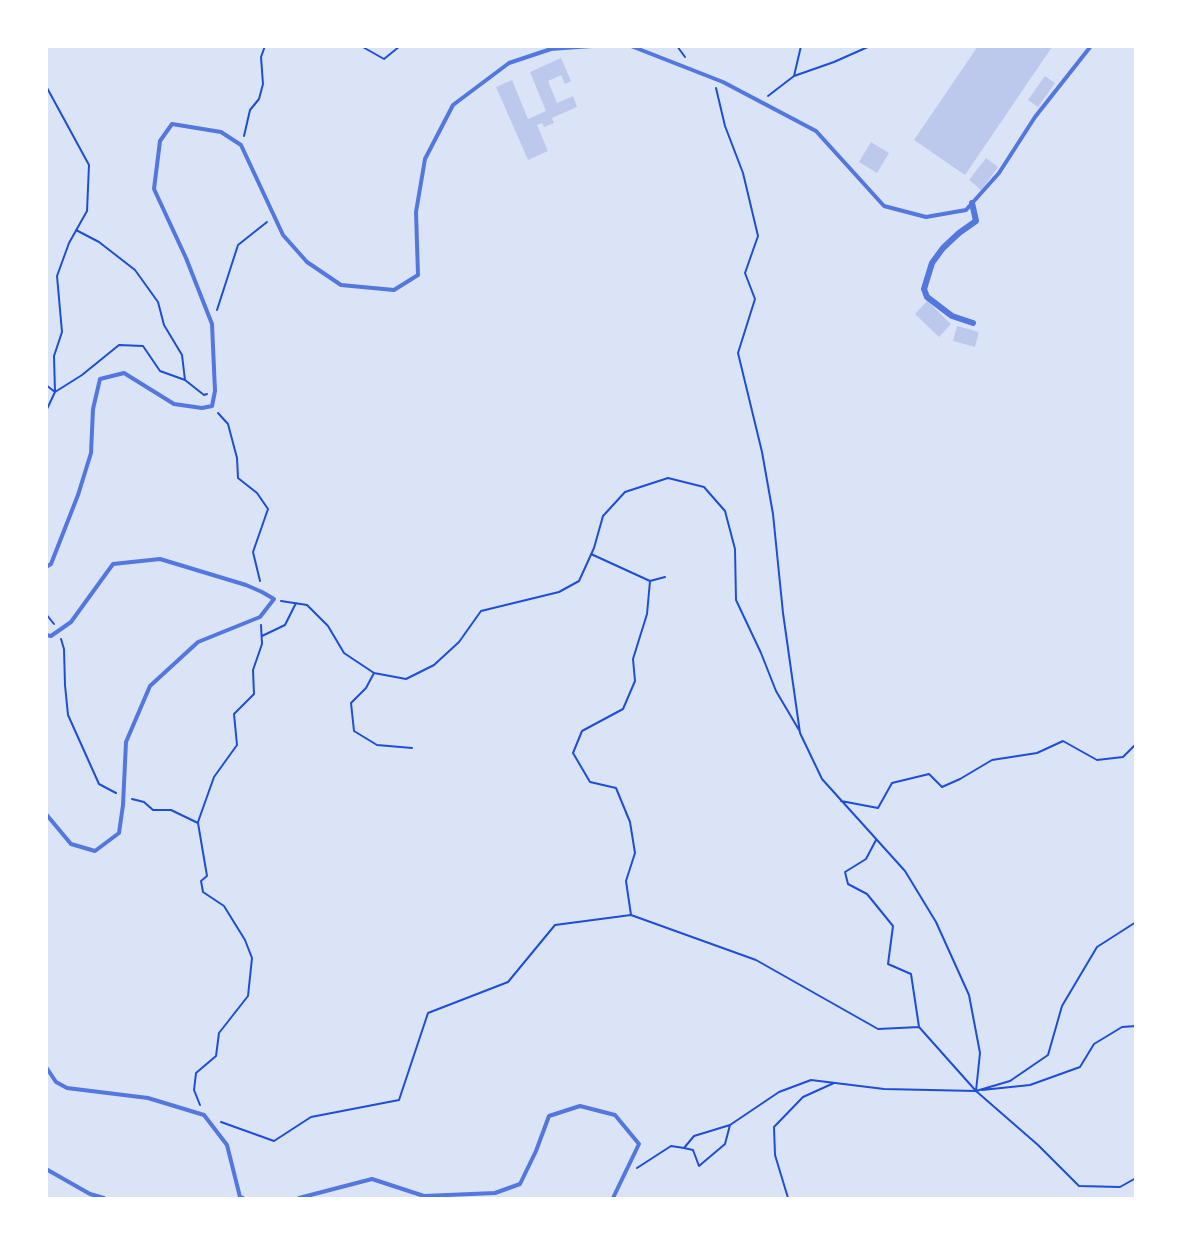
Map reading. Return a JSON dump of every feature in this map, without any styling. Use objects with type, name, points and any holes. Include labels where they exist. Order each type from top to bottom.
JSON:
[{"type":"street","points":[[972,203],[976,221],[943,248],[932,263],[924,289],[927,297],[952,316],[973,323]]},
{"type":"lane","points":[[46,567],[51,564],[78,495],[91,453],[93,409],[100,379],[124,373],[174,404],[202,408],[212,406],[215,391],[212,324],[186,258],[154,189],[160,141],[172,124],[221,132],[241,145],[283,235],[307,261],[341,285],[394,290],[418,275],[416,212],[425,159],[453,105],[509,63],[551,49],[592,46]]},
{"type":"lane","points":[[631,46],[714,78],[816,131],[884,206],[927,217],[966,210],[999,173],[1035,117],[1091,46]]},
{"type":"lane","points":[[46,635],[51,636],[72,622],[113,564],[160,559],[262,592],[274,599],[260,617],[198,642],[150,686],[126,742],[119,833],[95,851],[71,844],[46,814]]},
{"type":"lane","points":[[46,1067],[56,1082],[67,1088],[148,1098],[204,1115],[226,1144],[240,1197],[243,1198]]},
{"type":"lane","points":[[299,1198],[372,1179],[424,1196],[495,1193],[520,1184],[549,1116],[580,1106],[615,1115],[639,1144],[613,1198]]},
{"type":"lane","points":[[46,1169],[90,1194],[104,1198]]},
{"type":"path","points":[[241,145],[250,110],[260,99],[263,84],[261,57],[265,46]]},
{"type":"path","points":[[361,46],[384,59],[400,46]]},
{"type":"path","points":[[794,76],[801,46]]},
{"type":"path","points":[[760,102],[794,76],[870,46]]},
{"type":"path","points":[[714,78],[725,126],[743,173],[758,236],[745,273],[755,299],[738,353],[762,452],[800,733]]},
{"type":"path","points":[[46,86],[89,165],[87,211],[69,243],[57,276],[62,332],[54,356],[55,392],[47,409],[46,426]]},
{"type":"path","points":[[212,324],[238,245],[275,216]]},
{"type":"path","points":[[76,230],[99,242],[135,270],[158,302],[164,325],[182,355],[185,380]]},
{"type":"path","points":[[212,406],[228,424],[237,458],[238,478],[257,493],[268,509],[253,552],[262,592]]},
{"type":"path","points":[[274,599],[307,605],[328,626],[344,653],[374,673],[406,679],[434,665],[459,642],[481,611],[559,592],[579,581],[591,554],[603,516],[625,492],[668,478],[704,487],[725,511],[735,549],[736,600],[776,691],[800,733],[822,779],[905,871],[936,922],[969,995],[980,1053],[976,1091]]},
{"type":"path","points":[[591,554],[650,581],[665,577]]},
{"type":"path","points":[[631,915],[626,881],[635,853],[630,822],[616,788],[590,782],[573,753],[582,731],[623,709],[635,681],[633,659],[647,614],[650,581]]},
{"type":"path","points":[[261,636],[285,625],[296,603]]},
{"type":"path","points":[[46,614],[59,631],[64,649],[68,715],[99,784],[123,796],[144,802],[153,810],[171,810],[198,822]]},
{"type":"path","points":[[260,617],[262,644],[253,670],[254,694],[234,714],[237,745],[214,777],[198,822],[207,876],[201,881],[203,892],[224,906],[245,940],[252,958],[248,996],[219,1033],[216,1056],[196,1073],[194,1090],[204,1115],[274,1141],[312,1117],[399,1100],[428,1013],[508,982],[555,926],[631,915],[756,960],[878,1029],[919,1027]]},
{"type":"path","points":[[374,673],[366,687],[351,703],[354,731],[377,745],[412,748]]},
{"type":"path","points":[[841,801],[878,808],[892,783],[928,774],[942,787],[992,760],[1037,753],[1064,741],[1097,760],[1123,757],[1136,744]]},
{"type":"path","points":[[876,840],[867,859],[845,872],[848,884],[867,894],[893,926],[888,964],[911,974],[919,1027],[976,1091],[1038,1145],[1079,1186],[1120,1187],[1136,1178]]},
{"type":"path","points":[[976,1091],[1011,1081],[1048,1055],[1062,1006],[1097,946],[1136,922]]},
{"type":"path","points":[[684,1148],[694,1136],[730,1125],[779,1092],[811,1080],[885,1089],[976,1091],[1030,1085],[1080,1068],[1094,1044],[1122,1027],[1136,1026]]},
{"type":"path","points":[[788,1198],[775,1155],[774,1127],[803,1097],[837,1082]]},
{"type":"path","points":[[625,1176],[671,1146],[693,1150],[699,1166],[725,1144],[730,1125]]},
{"type":"shaded area","points":[[47,47],[1135,47],[1135,1198],[47,1198]]},
{"type":"building","points":[[978,46],[1052,47],[965,175],[914,140]]},
{"type":"building","points":[[561,58],[571,81],[565,84],[561,75],[548,81],[557,103],[573,96],[577,107],[552,118],[554,123],[544,127],[542,123],[537,125],[548,151],[528,160],[496,87],[512,80],[528,119],[546,111],[530,72]]},
{"type":"building","points":[[1045,76],[1055,83],[1038,107],[1028,100]]},
{"type":"building","points":[[871,142],[889,153],[877,173],[859,162]]},
{"type":"building","points":[[986,158],[998,167],[981,190],[969,180]]},
{"type":"building","points":[[927,301],[951,324],[939,337],[915,314]]},
{"type":"building","points":[[957,326],[979,332],[975,347],[953,341]]}]
